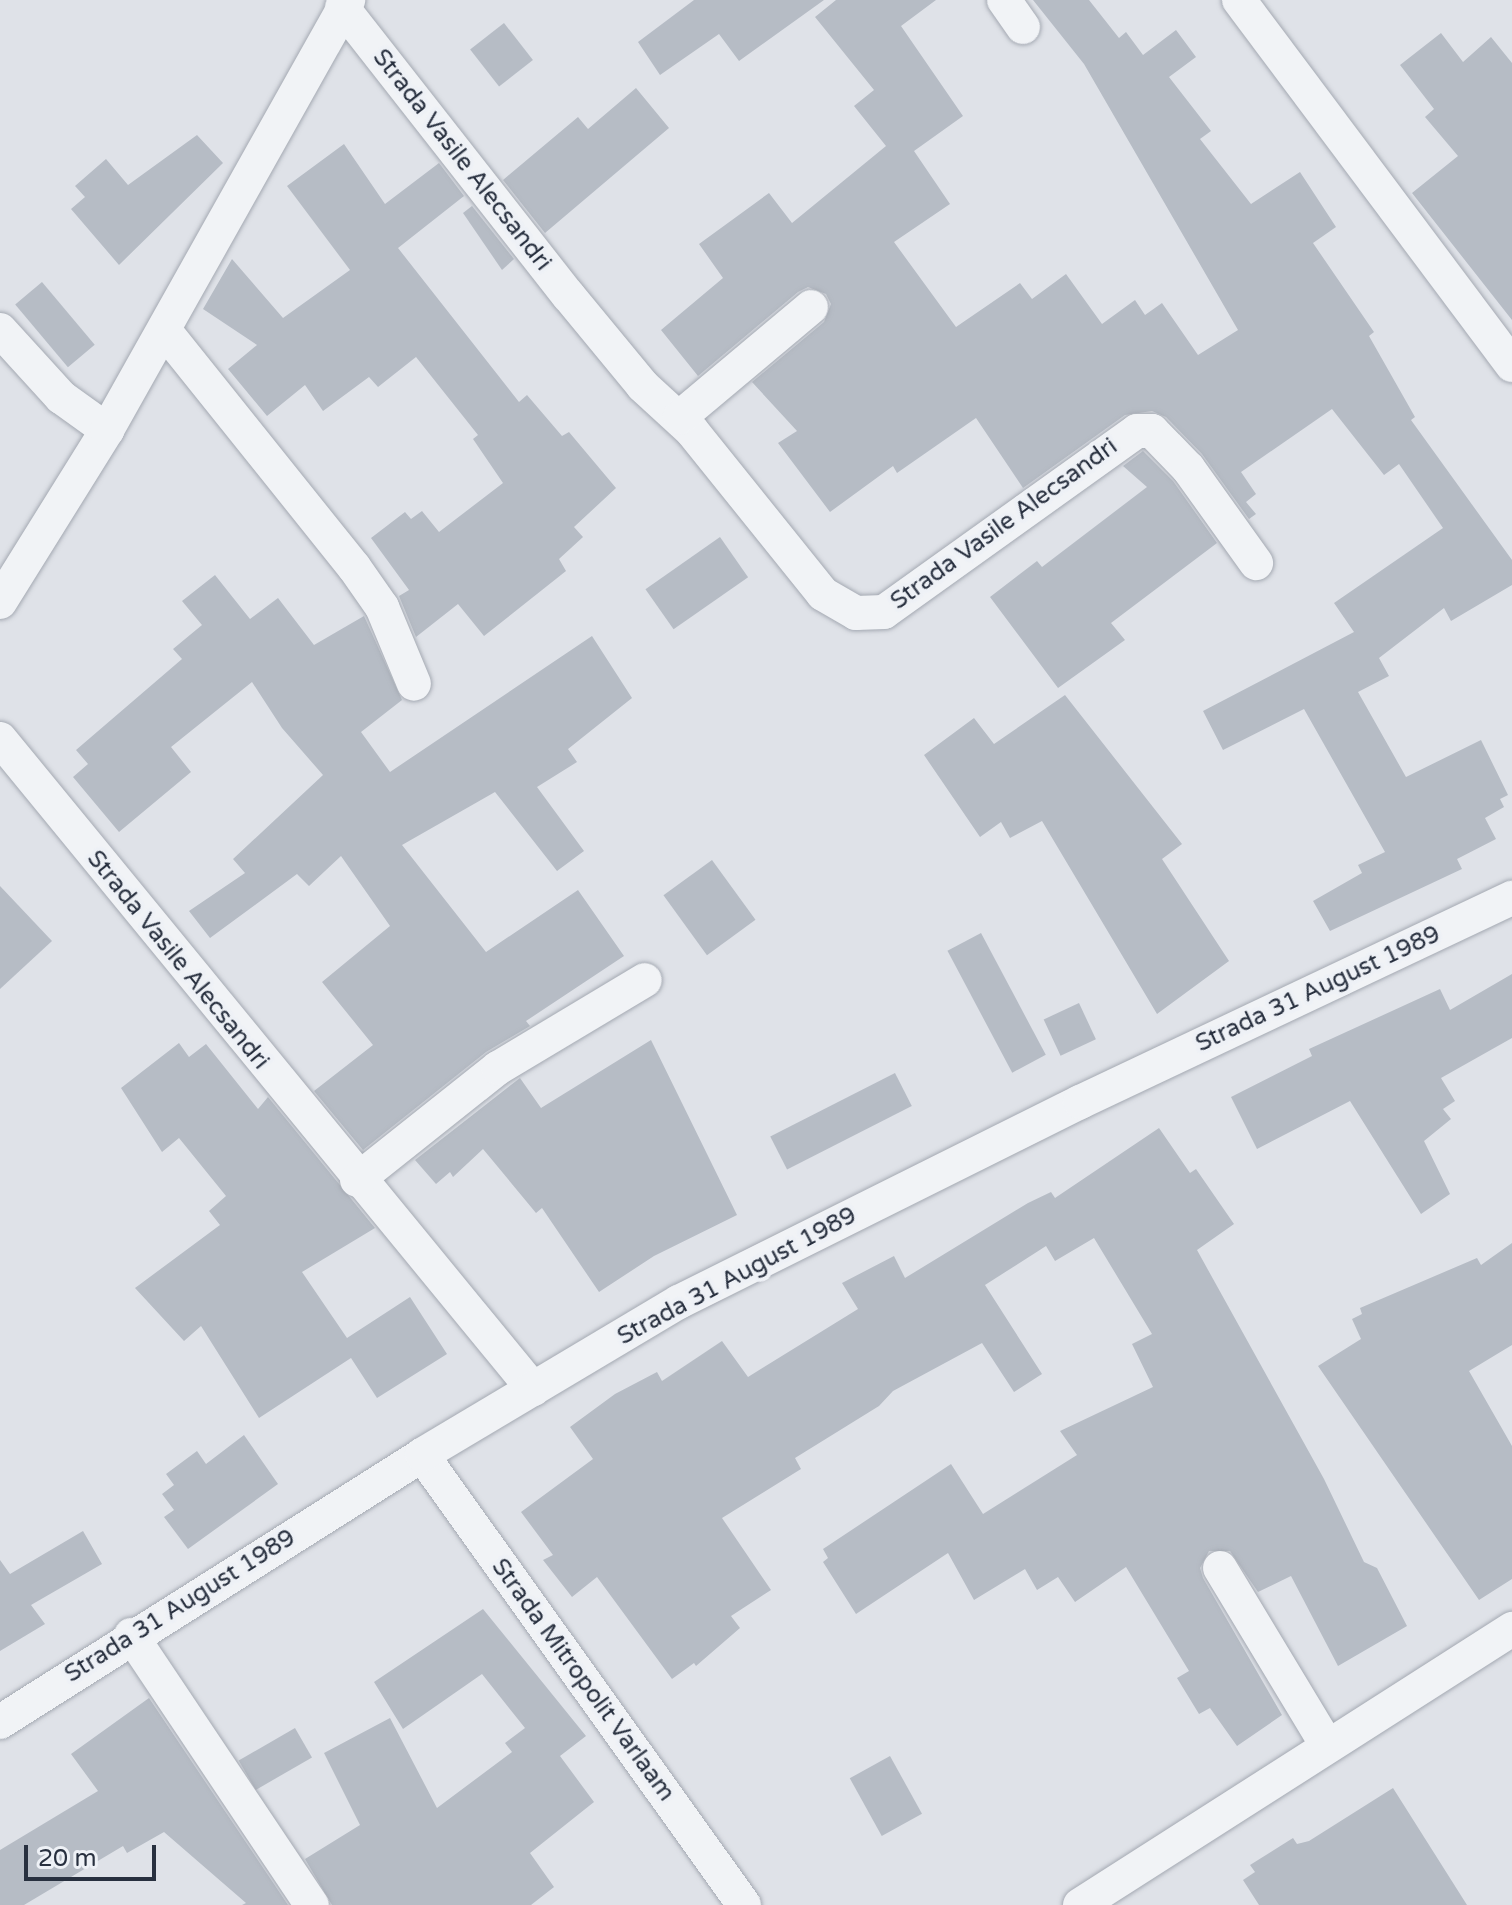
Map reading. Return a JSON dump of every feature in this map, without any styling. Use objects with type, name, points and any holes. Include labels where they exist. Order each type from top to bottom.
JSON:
[{"type":"street","points":[[1239,0],[1512,365]]},
{"type":"street","name":"Strada Vasile Alecsandri","points":[[0,602],[107,430],[345,4],[568,295],[643,386],[680,417],[823,594],[856,613],[884,612],[1137,431],[1152,431],[1188,468],[1256,563]]},
{"type":"street","points":[[680,417],[811,307]]},
{"type":"street","points":[[0,330],[61,397],[107,430]]},
{"type":"street","points":[[164,330],[354,567],[382,607],[414,684]]},
{"type":"street","name":"Strada Vasile Alecsandri","points":[[0,739],[357,1180],[533,1389]]},
{"type":"street","name":"Strada 31 August 1989","points":[[0,1722],[131,1635],[422,1455],[708,1288],[1080,1102],[1512,898]]},
{"type":"street","points":[[357,1180],[498,1068],[645,980]]},
{"type":"street","name":"Strada Mitropolit Varlaam","points":[[422,1455],[744,1905]]},
{"type":"street","points":[[1220,1568],[1326,1744]]},
{"type":"street","points":[[1080,1905],[1326,1744],[1512,1629]]},
{"type":"street","points":[[131,1635],[312,1905]]},
{"type":"building","points":[[694,0],[824,0],[739,61],[719,34],[660,75],[638,42]]},
{"type":"building","points":[[836,0],[936,0],[901,26],[963,116],[914,151],[950,204],[894,242],[956,327],[1020,283],[1032,299],[1066,274],[1102,324],[1135,300],[1145,315],[1162,303],[1198,355],[1238,330],[1084,64],[1033,0],[1089,0],[1119,38],[1126,32],[1143,55],[1176,30],[1196,57],[1169,77],[1211,131],[1200,139],[1251,204],[1300,172],[1336,227],[1313,243],[1374,332],[1369,336],[1415,417],[1411,420],[1512,560],[1512,585],[1451,621],[1444,608],[1379,658],[1389,676],[1358,692],[1406,777],[1481,740],[1508,795],[1500,799],[1504,807],[1485,818],[1496,839],[1457,859],[1462,869],[1330,931],[1313,901],[1362,873],[1358,865],[1385,852],[1304,709],[1223,750],[1203,711],[1354,632],[1334,603],[1443,528],[1399,464],[1384,475],[1332,409],[1241,472],[1256,494],[1246,502],[1256,514],[1249,519],[1202,454],[1166,417],[1152,411],[1125,415],[1023,488],[976,418],[897,473],[893,466],[830,512],[778,443],[797,431],[752,382],[824,322],[831,304],[826,294],[808,287],[798,292],[698,376],[661,330],[723,278],[699,244],[769,193],[792,223],[886,146],[854,106],[874,90],[815,17]]},
{"type":"building","points":[[504,23],[533,60],[499,87],[470,49]]},
{"type":"building","points":[[1441,33],[1463,62],[1491,37],[1512,63],[1512,320],[1412,193],[1458,156],[1425,117],[1434,109],[1400,65]]},
{"type":"building","points":[[636,88],[669,128],[545,233],[503,180],[578,117],[588,129]]},
{"type":"building","points":[[197,135],[223,163],[119,265],[71,209],[85,197],[75,186],[106,159],[128,185]]},
{"type":"building","points":[[344,144],[385,204],[439,163],[464,196],[398,248],[519,402],[527,395],[562,436],[569,432],[616,488],[574,527],[583,537],[559,559],[566,571],[484,636],[458,604],[416,637],[399,596],[409,590],[371,538],[405,512],[411,519],[422,511],[439,532],[503,483],[473,439],[478,435],[416,357],[378,387],[369,377],[323,411],[305,385],[267,416],[228,369],[257,345],[203,309],[232,259],[283,318],[350,270],[287,186]]},
{"type":"building","points":[[472,206],[514,259],[502,270],[463,213]]},
{"type":"building","points":[[42,282],[95,345],[68,367],[15,304]]},
{"type":"building","points":[[1143,451],[1173,481],[1217,543],[1111,623],[1125,640],[1058,688],[990,597],[1037,561],[1042,567],[1147,487],[1123,466]]},
{"type":"building","points":[[720,537],[748,577],[674,629],[645,589]]},
{"type":"building","points":[[215,575],[250,619],[278,598],[314,645],[364,616],[402,700],[361,732],[390,772],[592,636],[632,698],[568,749],[577,762],[537,787],[584,851],[557,871],[495,792],[402,845],[486,952],[578,890],[624,956],[526,1021],[530,1026],[486,1052],[363,1150],[314,1091],[373,1045],[322,982],[390,926],[341,856],[309,886],[297,874],[210,938],[189,911],[245,873],[233,859],[323,775],[282,728],[252,682],[171,747],[191,772],[119,832],[73,777],[88,764],[76,750],[182,659],[173,649],[202,625],[182,601]]},
{"type":"building","points":[[1065,695],[1182,844],[1162,859],[1229,961],[1157,1014],[1042,821],[1010,838],[1001,822],[980,837],[924,755],[974,718],[994,744]]},
{"type":"building","points":[[712,860],[755,920],[707,955],[663,895]]},
{"type":"building","points":[[0,886],[52,941],[0,989]]},
{"type":"building","points":[[981,933],[1046,1055],[1012,1073],[947,951]]},
{"type":"building","points":[[1512,974],[1512,1038],[1441,1078],[1455,1101],[1443,1109],[1451,1119],[1424,1141],[1450,1194],[1421,1214],[1350,1101],[1257,1149],[1231,1097],[1312,1056],[1309,1049],[1440,989],[1450,1010]]},
{"type":"building","points":[[1079,1003],[1096,1039],[1061,1056],[1044,1019]]},
{"type":"building","points":[[651,1040],[737,1215],[654,1256],[599,1292],[542,1208],[536,1213],[483,1149],[453,1177],[450,1172],[436,1184],[415,1160],[520,1078],[541,1108]]},
{"type":"building","points":[[179,1043],[189,1057],[206,1044],[258,1109],[268,1097],[375,1228],[302,1272],[347,1338],[410,1297],[447,1354],[377,1398],[351,1358],[259,1418],[201,1326],[184,1341],[135,1288],[220,1225],[209,1211],[226,1196],[179,1138],[162,1152],[121,1088]]},
{"type":"building","points":[[895,1073],[912,1106],[787,1170],[770,1137]]},
{"type":"building","points":[[1159,1128],[1190,1173],[1196,1169],[1234,1224],[1197,1250],[1324,1479],[1364,1562],[1377,1568],[1407,1626],[1338,1666],[1291,1576],[1258,1592],[1230,1551],[1209,1551],[1200,1568],[1203,1578],[1282,1715],[1237,1746],[1210,1708],[1199,1714],[1177,1678],[1189,1671],[1126,1567],[1075,1602],[1058,1577],[1037,1590],[1025,1569],[974,1600],[948,1553],[856,1614],[823,1562],[828,1558],[823,1549],[951,1464],[983,1514],[1077,1455],[1060,1431],[1153,1387],[1132,1344],[1152,1334],[1094,1238],[1055,1261],[1046,1246],[985,1285],[1042,1374],[1014,1392],[982,1343],[893,1391],[879,1406],[795,1458],[801,1469],[722,1518],[771,1590],[731,1616],[740,1628],[696,1666],[694,1663],[672,1679],[597,1577],[572,1597],[543,1560],[553,1555],[521,1512],[593,1459],[570,1427],[615,1394],[657,1372],[662,1381],[722,1341],[748,1377],[858,1309],[842,1283],[894,1256],[905,1278],[1028,1203],[1051,1192],[1055,1198]]},
{"type":"building","points":[[1512,1243],[1512,1345],[1469,1371],[1512,1446],[1512,1579],[1479,1600],[1318,1366],[1361,1339],[1352,1319],[1362,1314],[1360,1308],[1477,1258],[1481,1265]]},
{"type":"building","points":[[244,1435],[278,1484],[188,1549],[164,1517],[174,1510],[162,1494],[174,1485],[166,1474],[197,1451],[206,1464]]},
{"type":"building","points":[[83,1531],[102,1564],[31,1605],[45,1624],[0,1651],[0,1560],[10,1574]]},
{"type":"building","points":[[483,1609],[586,1736],[560,1756],[594,1802],[530,1853],[554,1887],[531,1905],[332,1905],[305,1859],[360,1825],[324,1753],[390,1718],[437,1808],[512,1752],[505,1743],[525,1728],[482,1674],[403,1729],[374,1682]]},
{"type":"building","points":[[149,1698],[288,1905],[242,1905],[246,1903],[164,1832],[127,1853],[123,1846],[24,1905],[0,1905],[0,1850],[98,1791],[71,1754]]},
{"type":"building","points":[[295,1728],[312,1757],[256,1790],[239,1760]]},
{"type":"building","points":[[890,1756],[922,1814],[882,1836],[850,1778]]},
{"type":"building","points":[[1393,1788],[1467,1905],[1259,1905],[1243,1880],[1255,1872],[1250,1865],[1293,1838],[1297,1844],[1309,1841]]}]
